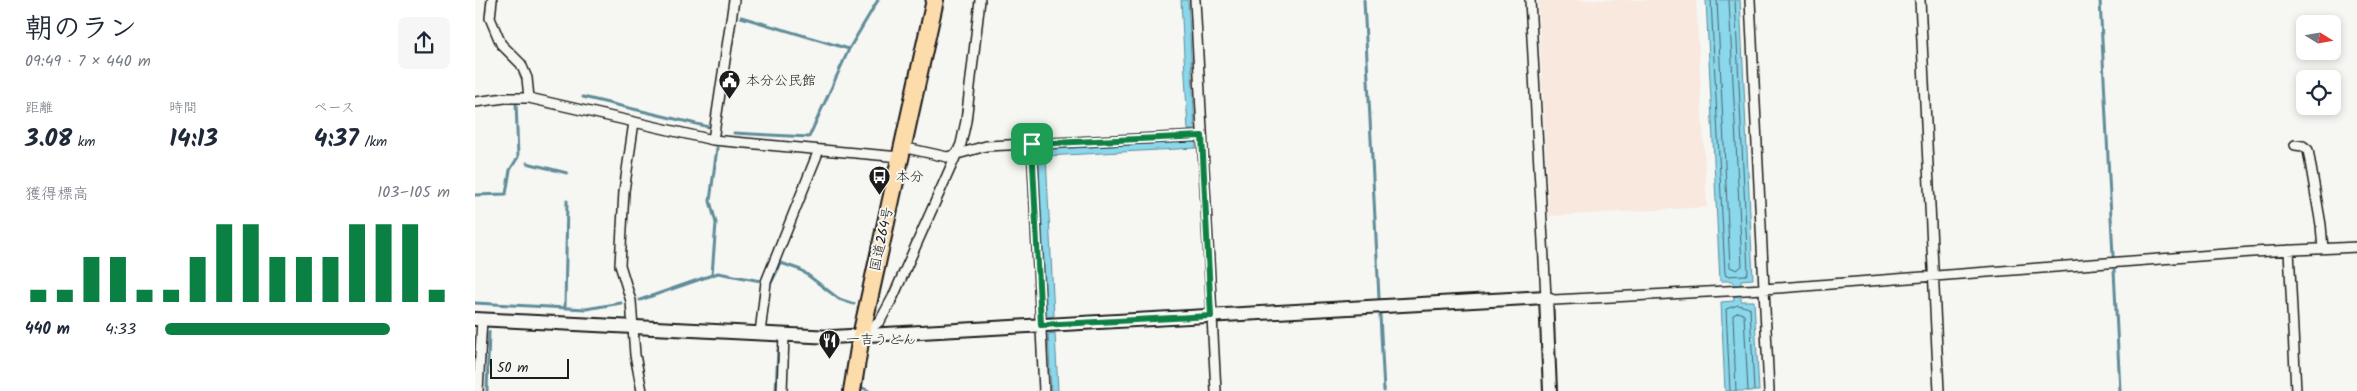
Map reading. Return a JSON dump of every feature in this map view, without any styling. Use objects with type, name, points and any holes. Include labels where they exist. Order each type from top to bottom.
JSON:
[{"type":"highway","name":"国道264号","points":[[852,391],[861,336],[935,0]]},
{"type":"street","points":[[492,0],[490,18],[501,44],[521,64],[527,78],[529,98]]},
{"type":"street","points":[[713,140],[734,0]]},
{"type":"street","points":[[861,336],[880,321],[893,297],[957,154],[966,121],[980,0]]},
{"type":"street","points":[[1195,0],[1216,391]]},
{"type":"street","points":[[1530,0],[1550,391]]},
{"type":"street","points":[[1750,0],[1769,391]]},
{"type":"street","points":[[1920,0],[1939,391]]},
{"type":"street","points":[[475,102],[505,98],[529,98],[713,140],[819,150],[901,152],[947,157],[986,146],[1202,136]]},
{"type":"street","points":[[634,122],[624,191],[620,265],[631,301],[635,355],[642,391]]},
{"type":"street","points":[[1032,144],[1045,391]]},
{"type":"street","points":[[2295,145],[2303,146],[2308,150],[2323,249]]},
{"type":"street","points":[[760,333],[766,282],[819,150]]},
{"type":"street","points":[[478,391],[479,319],[832,337],[861,336],[1546,297],[1554,300],[1732,291],[2289,250],[2357,247]]},
{"type":"street","points":[[2289,250],[2296,391]]},
{"type":"street","points":[[782,391],[784,334]]},
{"type":"shaded area","points":[[1538,0],[1696,0],[1707,207],[1549,216]]},
{"type":"water","points":[[1181,0],[1188,0],[1195,130],[1188,130]]},
{"type":"water","points":[[1706,0],[1740,0],[1753,279],[1741,280],[1741,301],[1754,301],[1759,391],[1725,391],[1721,302],[1734,301],[1733,281],[1720,281]]},
{"type":"water","points":[[1196,141],[1196,148],[1046,156],[1054,316],[1047,317],[1038,150]]},
{"type":"water","points":[[1055,333],[1058,391],[1051,391],[1048,334]]},
{"type":"waterway","points":[[734,133],[809,137],[849,49],[878,0]]},
{"type":"waterway","points":[[1364,0],[1379,298]]},
{"type":"waterway","points":[[2100,0],[2113,256]]},
{"type":"waterway","points":[[741,17],[849,49]]},
{"type":"waterway","points":[[583,97],[709,127]]},
{"type":"waterway","points":[[475,195],[506,194],[510,170],[518,157],[516,101]]},
{"type":"waterway","points":[[712,275],[716,223],[710,201],[717,148]]},
{"type":"waterway","points":[[527,163],[567,173]]},
{"type":"waterway","points":[[565,308],[567,201]]},
{"type":"waterway","points":[[771,283],[781,263],[801,270],[839,299],[854,304]]},
{"type":"waterway","points":[[2114,270],[2120,391]]},
{"type":"waterway","points":[[640,300],[718,273],[761,281]]},
{"type":"waterway","points":[[475,303],[586,309],[621,303]]},
{"type":"waterway","points":[[1380,315],[1384,391]]},
{"type":"waterway","points":[[487,391],[489,332]]},
{"type":"waterway","points":[[776,391],[778,349]]},
{"type":"waterway","points":[[863,388],[869,391]]},
{"type":"place","name":"本分公民館","points":[[730,100]]},
{"type":"place","name":"本分","points":[[880,196]]},
{"type":"place","name":"一吉うどん","points":[[830,359]]},
{"type":"route","points":[[1202,136],[1211,316],[1041,325],[1032,144],[1202,136]]}]
